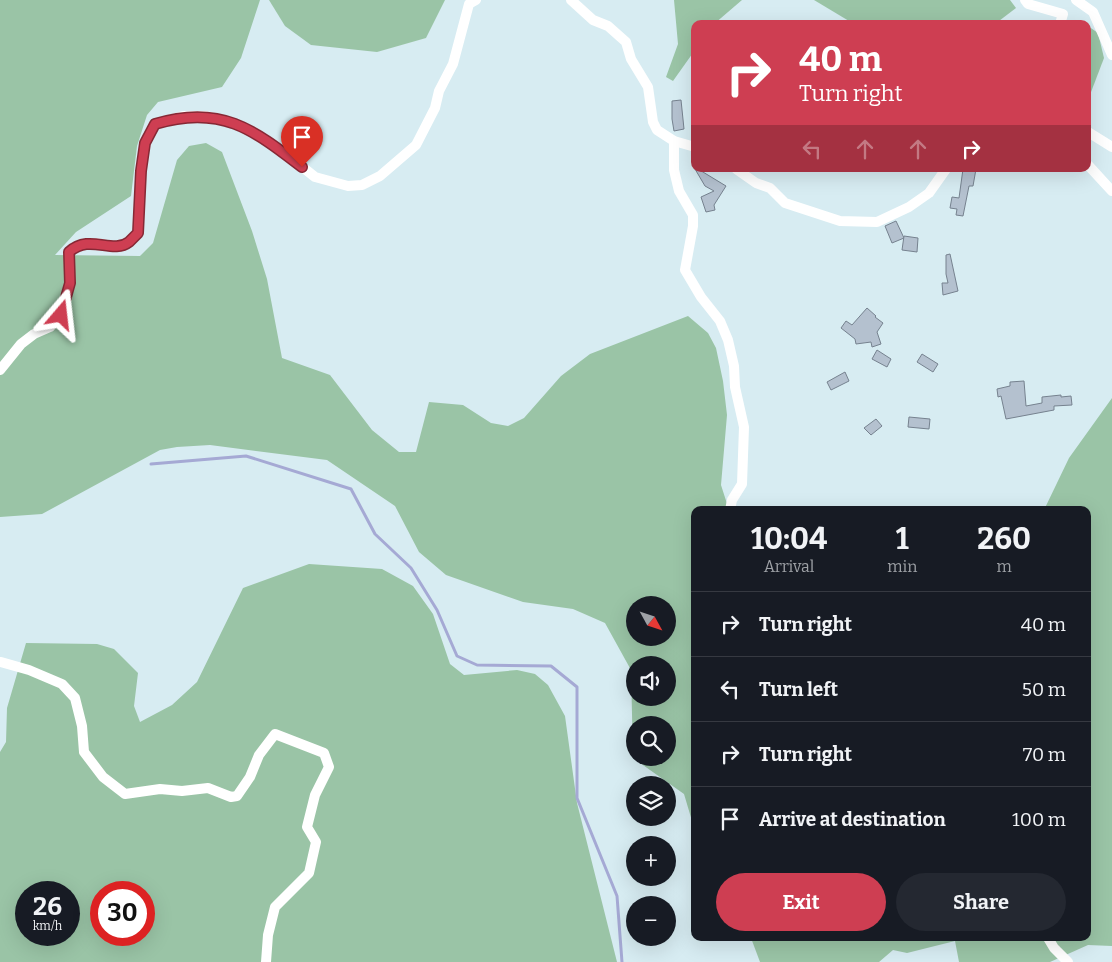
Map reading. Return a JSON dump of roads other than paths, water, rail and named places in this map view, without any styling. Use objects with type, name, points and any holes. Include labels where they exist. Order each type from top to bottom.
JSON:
[{"type":"street","points":[[0,370],[21,344],[34,334],[50,327],[61,315],[70,283],[69,252],[74,247],[97,243],[114,247],[128,243],[138,233],[141,171],[145,143],[155,124],[184,116],[205,116],[227,121],[254,132],[281,150],[315,177],[348,186],[362,186],[380,176],[416,144],[435,108],[439,91],[453,64],[469,4],[476,0]]},
{"type":"street","points":[[571,0],[593,20],[608,26],[626,42],[630,59],[648,87],[653,122],[657,130],[674,141],[691,146]]},
{"type":"street","points":[[1025,0],[1028,4],[1063,14],[1061,20]]},
{"type":"street","points":[[1076,0],[1093,12],[1112,55]]},
{"type":"street","points":[[1091,134],[1112,147]]},
{"type":"street","points":[[674,141],[674,170],[679,191],[693,215],[693,226],[685,270],[720,321],[728,340],[734,366],[735,387],[743,420],[742,484],[732,500],[731,506]]},
{"type":"street","points":[[1091,168],[1112,191]]},
{"type":"street","points":[[740,172],[756,183],[770,188],[785,202],[840,221],[877,222],[909,207],[929,193],[944,172]]},
{"type":"street","points":[[0,663],[29,670],[62,684],[75,698],[82,726],[84,752],[103,777],[125,794],[160,789],[182,791],[208,788],[231,797],[237,796],[250,777],[259,755],[275,734],[324,753],[329,768],[315,795],[307,826],[316,842],[308,873],[275,907],[268,935],[266,962]]},
{"type":"street","points":[[1050,941],[1068,962]]},
{"type":"waterway","points":[[151,464],[246,456],[351,489],[375,534],[411,568],[437,610],[457,656],[477,665],[551,666],[577,687],[577,798],[617,896],[622,962]]}]
